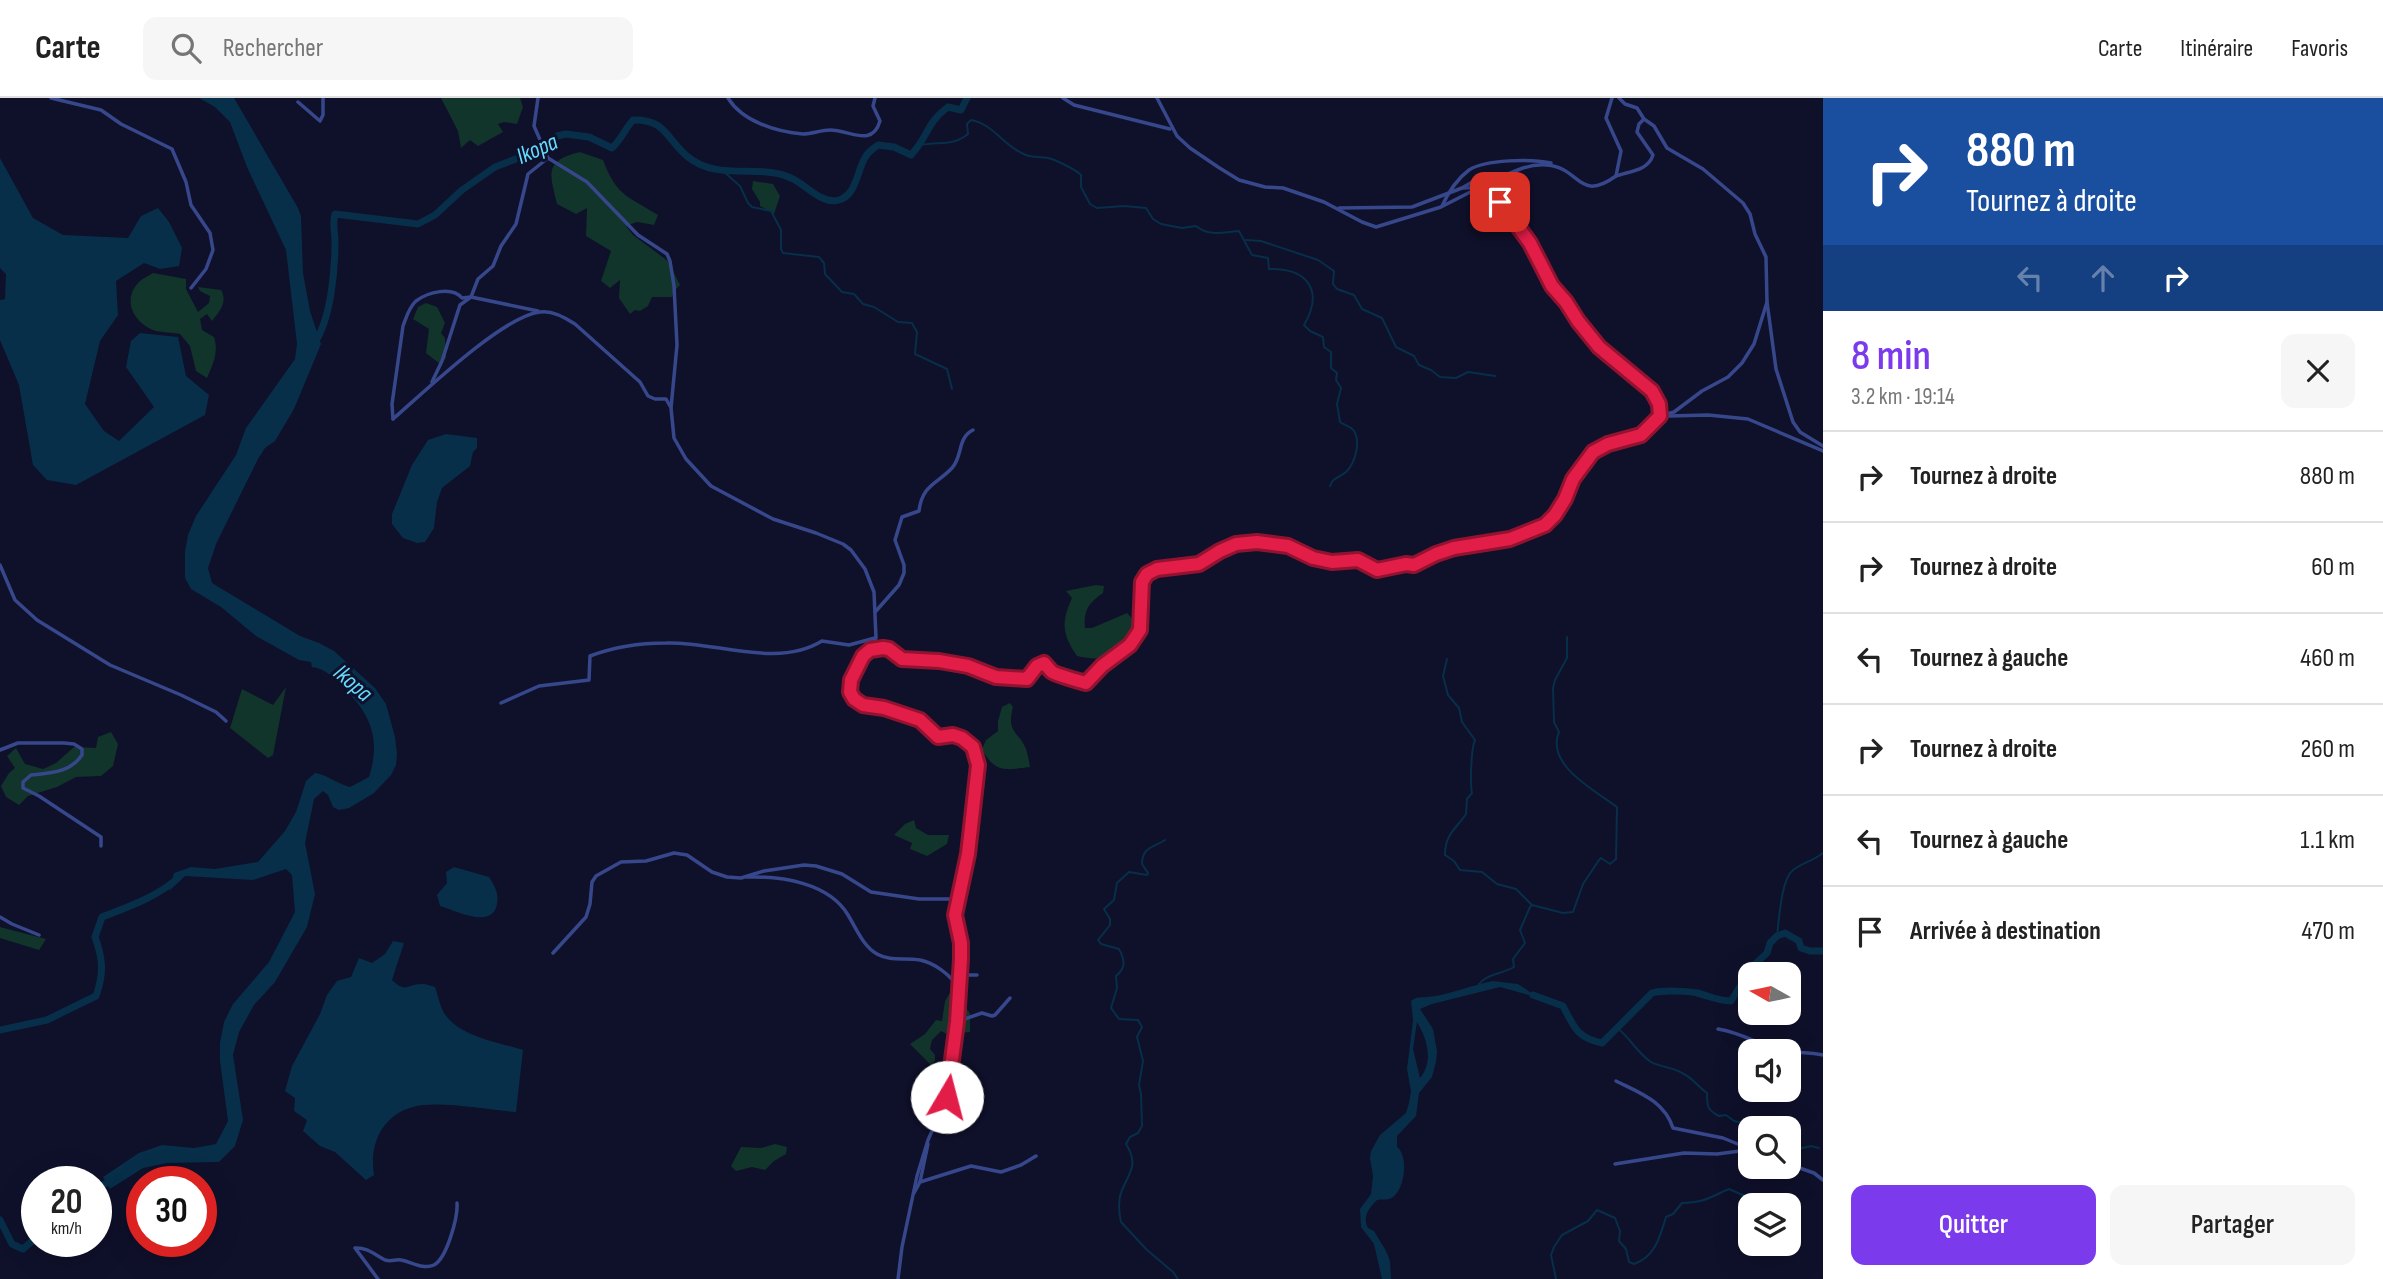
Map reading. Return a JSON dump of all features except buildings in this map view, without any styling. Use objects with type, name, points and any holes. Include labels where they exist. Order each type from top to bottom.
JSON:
[{"type":"street","points":[[51,98],[101,110],[121,124],[173,149],[186,182],[191,205],[209,233],[213,250],[206,270],[191,288]]},
{"type":"street","points":[[298,102],[320,121],[323,115],[323,98]]},
{"type":"street","points":[[538,98],[534,126],[548,158],[587,182],[638,235],[667,254],[674,286],[677,330],[671,408],[674,438],[686,459],[711,486],[773,519],[816,533],[851,550],[865,569],[874,592],[876,638],[857,665],[851,680],[850,692],[854,699],[863,705],[884,708],[920,720],[938,737],[953,735],[973,747],[978,765],[968,854],[955,915],[961,943],[960,975],[947,1097],[928,1140],[911,1198],[898,1279]]},
{"type":"street","points":[[727,98],[736,110],[764,127],[805,134],[829,130],[867,136],[877,131],[880,121],[873,106],[875,98]]},
{"type":"street","points":[[1063,98],[1074,105],[1172,130]]},
{"type":"street","points":[[1157,98],[1172,130],[1190,148],[1239,180],[1265,187],[1283,188],[1337,208],[1376,227],[1441,207],[1502,175]]},
{"type":"street","points":[[1612,98],[1606,118],[1621,151],[1616,176]]},
{"type":"street","points":[[1619,98],[1625,104],[1637,108],[1644,119],[1654,126],[1668,148],[1703,169],[1742,203],[1750,214],[1755,234],[1766,257],[1767,302],[1776,369],[1793,422],[1800,432],[1823,446]]},
{"type":"street","points":[[1441,207],[1448,193],[1469,170],[1491,163],[1534,160],[1553,164],[1583,184],[1594,187],[1616,176],[1646,167],[1653,155],[1637,132],[1644,119]]},
{"type":"street","points":[[431,384],[442,361],[460,305],[471,297],[473,286],[478,279],[493,267],[501,246],[516,224],[528,174],[548,158]]},
{"type":"street","points":[[1337,208],[1412,207],[1474,181],[1538,165],[1560,168]]},
{"type":"street","points":[[1462,188],[1482,186],[1496,190],[1500,202],[1530,243],[1552,286],[1599,347],[1652,391],[1659,404],[1660,416]]},
{"type":"street","points":[[540,312],[507,325],[431,384],[393,419],[393,390],[407,314],[415,302],[449,290],[457,292],[462,298],[471,297],[540,312],[565,318],[582,329],[640,382],[648,396],[666,399],[671,408]]},
{"type":"street","points":[[870,650],[889,649],[902,659],[968,666],[996,677],[1027,679],[1037,666],[1044,663],[1058,675],[1086,683],[1102,666],[1130,645],[1140,630],[1142,582],[1147,574],[1157,569],[1199,564],[1236,544],[1257,542],[1288,546],[1313,558],[1332,562],[1358,560],[1377,570],[1414,565],[1454,548],[1510,539],[1545,525],[1555,515],[1573,479],[1593,452],[1608,444],[1641,435],[1660,416],[1674,412],[1702,391],[1728,377],[1755,344],[1767,302]]},
{"type":"street","points":[[1660,416],[1708,415],[1748,419],[1823,451]]},
{"type":"street","points":[[875,613],[899,585],[904,573],[904,565],[895,540],[902,517],[919,511],[920,499],[925,491],[952,468],[964,436],[973,430]]},
{"type":"street","points":[[0,565],[15,600],[37,620],[110,665],[181,695],[216,712],[226,720]]},
{"type":"street","points":[[501,703],[538,686],[589,680],[590,656],[608,649],[666,642],[776,653],[810,648],[822,641],[849,645],[876,638]]},
{"type":"street","points":[[0,750],[18,743],[74,744],[82,750],[82,755],[74,765],[46,775],[31,775],[23,782],[23,788],[101,837],[101,846]]},
{"type":"street","points":[[553,953],[586,917],[592,882],[596,876],[621,862],[646,861],[681,853],[695,859],[712,872],[727,877],[774,878],[823,891],[839,901],[866,944],[875,953],[887,958],[920,960],[950,975],[959,989]]},
{"type":"street","points":[[741,878],[786,867],[816,866],[842,874],[871,892],[919,899],[957,899]]},
{"type":"street","points":[[0,917],[12,925],[39,935]]},
{"type":"street","points":[[960,975],[977,975]]},
{"type":"street","points":[[957,1022],[982,1013],[995,1015],[1010,998]]},
{"type":"street","points":[[1718,1029],[1744,1035],[1771,1047],[1800,1054],[1823,1055]]},
{"type":"street","points":[[1616,1081],[1658,1103],[1669,1115],[1673,1128],[1723,1138],[1738,1144]]},
{"type":"street","points":[[911,1198],[920,1182],[928,1140]]},
{"type":"street","points":[[1615,1164],[1684,1153],[1717,1154],[1738,1151]]},
{"type":"street","points":[[920,1182],[971,1167],[1001,1172],[1036,1156]]},
{"type":"street","points":[[1801,1168],[1814,1172],[1823,1180]]},
{"type":"street","points":[[378,1279],[355,1248],[366,1249],[388,1261],[399,1259],[416,1266],[432,1266],[446,1248],[457,1213],[457,1203]]},
{"type":"green space","points":[[441,98],[520,98],[523,107],[517,124],[498,124],[503,132],[478,146],[470,140],[461,148],[458,131]]},
{"type":"green space","points":[[580,152],[603,160],[613,182],[624,194],[658,215],[654,225],[637,222],[626,226],[633,235],[668,261],[680,285],[672,297],[652,297],[648,306],[630,314],[619,298],[620,280],[610,288],[601,281],[611,251],[586,236],[587,208],[576,214],[557,204],[552,184],[555,164]]},
{"type":"green space","points":[[753,181],[773,184],[780,196],[774,214],[760,206],[752,189]]},
{"type":"green space","points":[[153,273],[186,279],[186,289],[198,312],[209,303],[210,296],[198,287],[221,290],[223,302],[218,314],[212,321],[207,314],[200,319],[202,330],[214,337],[216,348],[207,378],[196,371],[190,346],[180,334],[153,330],[135,316],[131,296],[141,281]]},
{"type":"green space","points":[[426,303],[437,307],[445,323],[441,333],[445,338],[446,358],[440,364],[426,353],[429,329],[413,319],[418,307]]},
{"type":"green space","points":[[1104,586],[1103,593],[1088,608],[1085,628],[1092,628],[1127,613],[1142,629],[1130,645],[1115,655],[1097,658],[1077,656],[1066,634],[1066,614],[1072,598],[1066,591]]},
{"type":"green space","points":[[286,687],[273,755],[268,758],[230,728],[242,689],[273,705]]},
{"type":"green space","points":[[1010,703],[1013,707],[1012,727],[1026,749],[1030,767],[1001,768],[986,757],[982,749],[986,740],[998,731],[1002,707]]},
{"type":"green space","points":[[111,732],[118,744],[113,766],[101,776],[76,777],[57,787],[28,796],[19,805],[6,797],[1,786],[15,768],[7,756],[16,748],[25,764],[43,769],[56,763],[74,747],[96,748],[98,737]]},
{"type":"green space","points":[[914,820],[916,828],[928,835],[949,835],[947,844],[927,856],[910,849],[912,843],[894,835],[905,824]]},
{"type":"green space","points":[[0,927],[46,939],[39,950],[0,938]]},
{"type":"green space","points":[[963,987],[964,1006],[970,1013],[970,1032],[960,1033],[952,1029],[947,1034],[941,1031],[932,1040],[930,1049],[935,1055],[935,1061],[930,1064],[910,1044],[925,1034],[936,1020],[942,1021],[945,1001],[951,991]]},
{"type":"green space","points":[[775,1144],[787,1147],[786,1154],[765,1170],[752,1167],[736,1171],[731,1166],[741,1147],[761,1148]]},
{"type":"water","points":[[199,98],[234,98],[298,208],[301,216],[303,273],[310,311],[321,344],[294,409],[275,441],[265,448],[258,459],[216,544],[208,568],[212,583],[300,636],[334,651],[375,688],[386,704],[395,737],[396,765],[391,775],[374,793],[349,808],[339,810],[333,807],[328,795],[323,791],[314,799],[305,843],[315,894],[307,927],[275,982],[254,1005],[239,1032],[233,1055],[243,1120],[235,1146],[219,1162],[126,1166],[126,1179],[112,1188],[112,1171],[139,1153],[162,1145],[194,1148],[216,1144],[228,1121],[220,1061],[224,1022],[233,1004],[269,962],[295,912],[292,875],[286,869],[253,880],[185,876],[169,891],[174,873],[191,867],[215,869],[258,862],[285,831],[296,812],[306,781],[315,773],[350,787],[369,777],[374,751],[367,718],[333,677],[312,667],[311,662],[299,660],[256,636],[221,607],[191,589],[185,578],[188,535],[196,516],[236,455],[246,428],[295,359],[297,344],[286,250],[247,167],[230,122],[215,107]]},
{"type":"water","points":[[0,158],[33,218],[63,235],[128,238],[141,216],[158,208],[169,222],[182,248],[179,266],[160,269],[144,263],[116,281],[118,315],[100,341],[85,404],[104,431],[119,441],[154,407],[126,367],[131,341],[140,333],[178,337],[186,376],[209,395],[205,415],[76,485],[47,480],[33,465],[19,385],[0,340],[0,300],[5,299],[6,274],[0,268]]},
{"type":"water","points":[[446,434],[477,438],[477,448],[473,452],[470,466],[442,488],[437,502],[434,528],[425,542],[417,543],[403,538],[392,524],[392,514],[412,465],[428,440]]},
{"type":"water","points":[[454,867],[489,877],[497,896],[496,908],[492,914],[486,917],[470,916],[440,906],[437,895],[447,883],[446,872]]},
{"type":"water","points":[[393,941],[404,943],[392,980],[404,987],[422,984],[435,987],[444,1013],[459,1028],[480,1038],[523,1050],[516,1112],[435,1105],[423,1105],[402,1111],[386,1124],[380,1133],[374,1153],[374,1175],[366,1180],[335,1152],[320,1146],[303,1131],[307,1120],[294,1111],[295,1098],[285,1091],[292,1066],[320,1014],[327,995],[337,981],[351,977],[359,958],[372,963],[385,954]]},
{"type":"water","points":[[1493,981],[1518,984],[1539,998],[1500,987],[1420,1009],[1433,1029],[1436,1062],[1432,1077],[1419,1093],[1416,1116],[1397,1136],[1397,1147],[1401,1152],[1404,1167],[1402,1183],[1394,1196],[1377,1200],[1366,1216],[1368,1228],[1374,1231],[1390,1261],[1391,1279],[1382,1279],[1374,1244],[1361,1227],[1360,1209],[1371,1194],[1371,1151],[1380,1135],[1406,1113],[1409,1103],[1411,1091],[1407,1069],[1413,1020],[1411,1001]],"holes":[[[1417,1022],[1428,1057],[1420,1078],[1413,1049]]]},
{"type":"waterway","name":"Ikopa","points":[[314,344],[320,334],[331,294],[335,214],[418,224],[435,215],[462,190],[495,167],[547,147],[557,136],[566,134],[589,137],[612,148],[633,120],[659,127],[688,157],[700,164],[726,171],[779,174],[797,181],[826,200],[839,200],[850,193],[867,154],[878,145],[894,147],[911,155],[941,113],[948,107],[961,110],[967,98]]},
{"type":"waterway","points":[[921,145],[956,141],[968,134],[967,124],[971,120],[979,122],[1018,151],[1029,156],[1051,159],[1081,175],[1081,187],[1090,204],[1097,208],[1146,208],[1153,219],[1161,224],[1182,228],[1196,226],[1211,233],[1239,231],[1252,255],[1268,258],[1269,269],[1283,270],[1302,277],[1312,292],[1310,313],[1304,325],[1323,337],[1324,347],[1331,352],[1331,368],[1337,373],[1336,380],[1341,388],[1337,404],[1340,422],[1353,430],[1357,441],[1352,463],[1330,486]]},
{"type":"waterway","points":[[723,171],[740,186],[752,207],[771,211],[781,230],[783,253],[819,257],[824,263],[825,274],[842,292],[854,294],[863,304],[874,307],[898,322],[912,323],[917,332],[915,354],[947,369],[952,389]]},
{"type":"waterway","points":[[1246,240],[1261,241],[1318,260],[1334,271],[1333,284],[1337,289],[1354,295],[1362,309],[1382,318],[1396,347],[1414,356],[1419,365],[1440,377],[1456,378],[1468,372],[1495,376]]},
{"type":"waterway","points":[[1479,984],[1486,978],[1514,967],[1513,959],[1525,943],[1520,930],[1532,905],[1563,913],[1573,912],[1583,884],[1599,860],[1601,858],[1610,864],[1616,859],[1617,807],[1575,776],[1559,755],[1553,688],[1567,658],[1567,637]]},
{"type":"waterway","points":[[1447,659],[1443,676],[1448,695],[1459,708],[1462,722],[1475,740],[1471,767],[1472,793],[1467,799],[1466,814],[1449,837],[1445,855],[1454,861],[1460,870],[1482,872],[1497,884],[1516,889],[1531,904]]},
{"type":"waterway","points":[[1165,840],[1149,848],[1144,854],[1142,864],[1147,875],[1129,872],[1117,883],[1114,900],[1104,909],[1110,919],[1110,925],[1098,940],[1101,944],[1119,949],[1123,960],[1122,970],[1116,976],[1117,988],[1111,1008],[1119,1019],[1138,1020],[1142,1027],[1137,1037],[1143,1061],[1139,1085],[1142,1126],[1126,1144],[1132,1164],[1120,1196],[1121,1222],[1178,1279]]},
{"type":"waterway","points":[[1777,936],[1781,901],[1789,875],[1823,853]]},
{"type":"waterway","name":"Ikopa","points":[[0,1030],[47,1020],[96,996],[101,966],[95,937],[102,917],[152,896],[178,878]]},
{"type":"waterway","points":[[1533,995],[1563,1006],[1582,1035],[1602,1043],[1652,993],[1697,993],[1731,1001],[1752,967],[1767,953],[1770,943],[1777,936],[1785,933],[1799,941],[1801,948],[1823,951]]},
{"type":"waterway","points":[[1616,1027],[1651,1062],[1686,1075],[1707,1093],[1708,1107],[1712,1112],[1719,1116],[1726,1115],[1738,1122]]},
{"type":"waterway","points":[[1801,1148],[1811,1146],[1819,1148]]},
{"type":"waterway","points":[[1556,1279],[1551,1255],[1554,1247],[1562,1235],[1588,1221],[1597,1210],[1615,1218],[1620,1231],[1619,1241],[1626,1249],[1629,1262],[1634,1264],[1652,1251],[1666,1217],[1673,1214],[1682,1203],[1702,1201],[1729,1189],[1738,1193]]},
{"type":"waterway","name":"Ikopa","points":[[0,1220],[12,1244],[21,1248]]},
{"type":"route","points":[[947,1097],[957,1022],[961,959],[961,943],[955,915],[968,854],[978,765],[973,747],[962,738],[953,735],[938,737],[920,720],[884,708],[863,705],[854,699],[850,692],[851,680],[857,665],[870,650],[883,648],[889,649],[902,659],[968,666],[996,677],[1027,679],[1037,666],[1044,663],[1058,675],[1086,683],[1102,666],[1130,645],[1140,630],[1142,582],[1147,574],[1157,569],[1199,564],[1236,544],[1257,542],[1288,546],[1313,558],[1332,562],[1358,560],[1377,570],[1414,565],[1454,548],[1510,539],[1545,525],[1555,515],[1573,479],[1593,452],[1608,444],[1641,435],[1660,416],[1659,404],[1652,391],[1599,347],[1578,321],[1552,286],[1530,243],[1500,202]]}]
